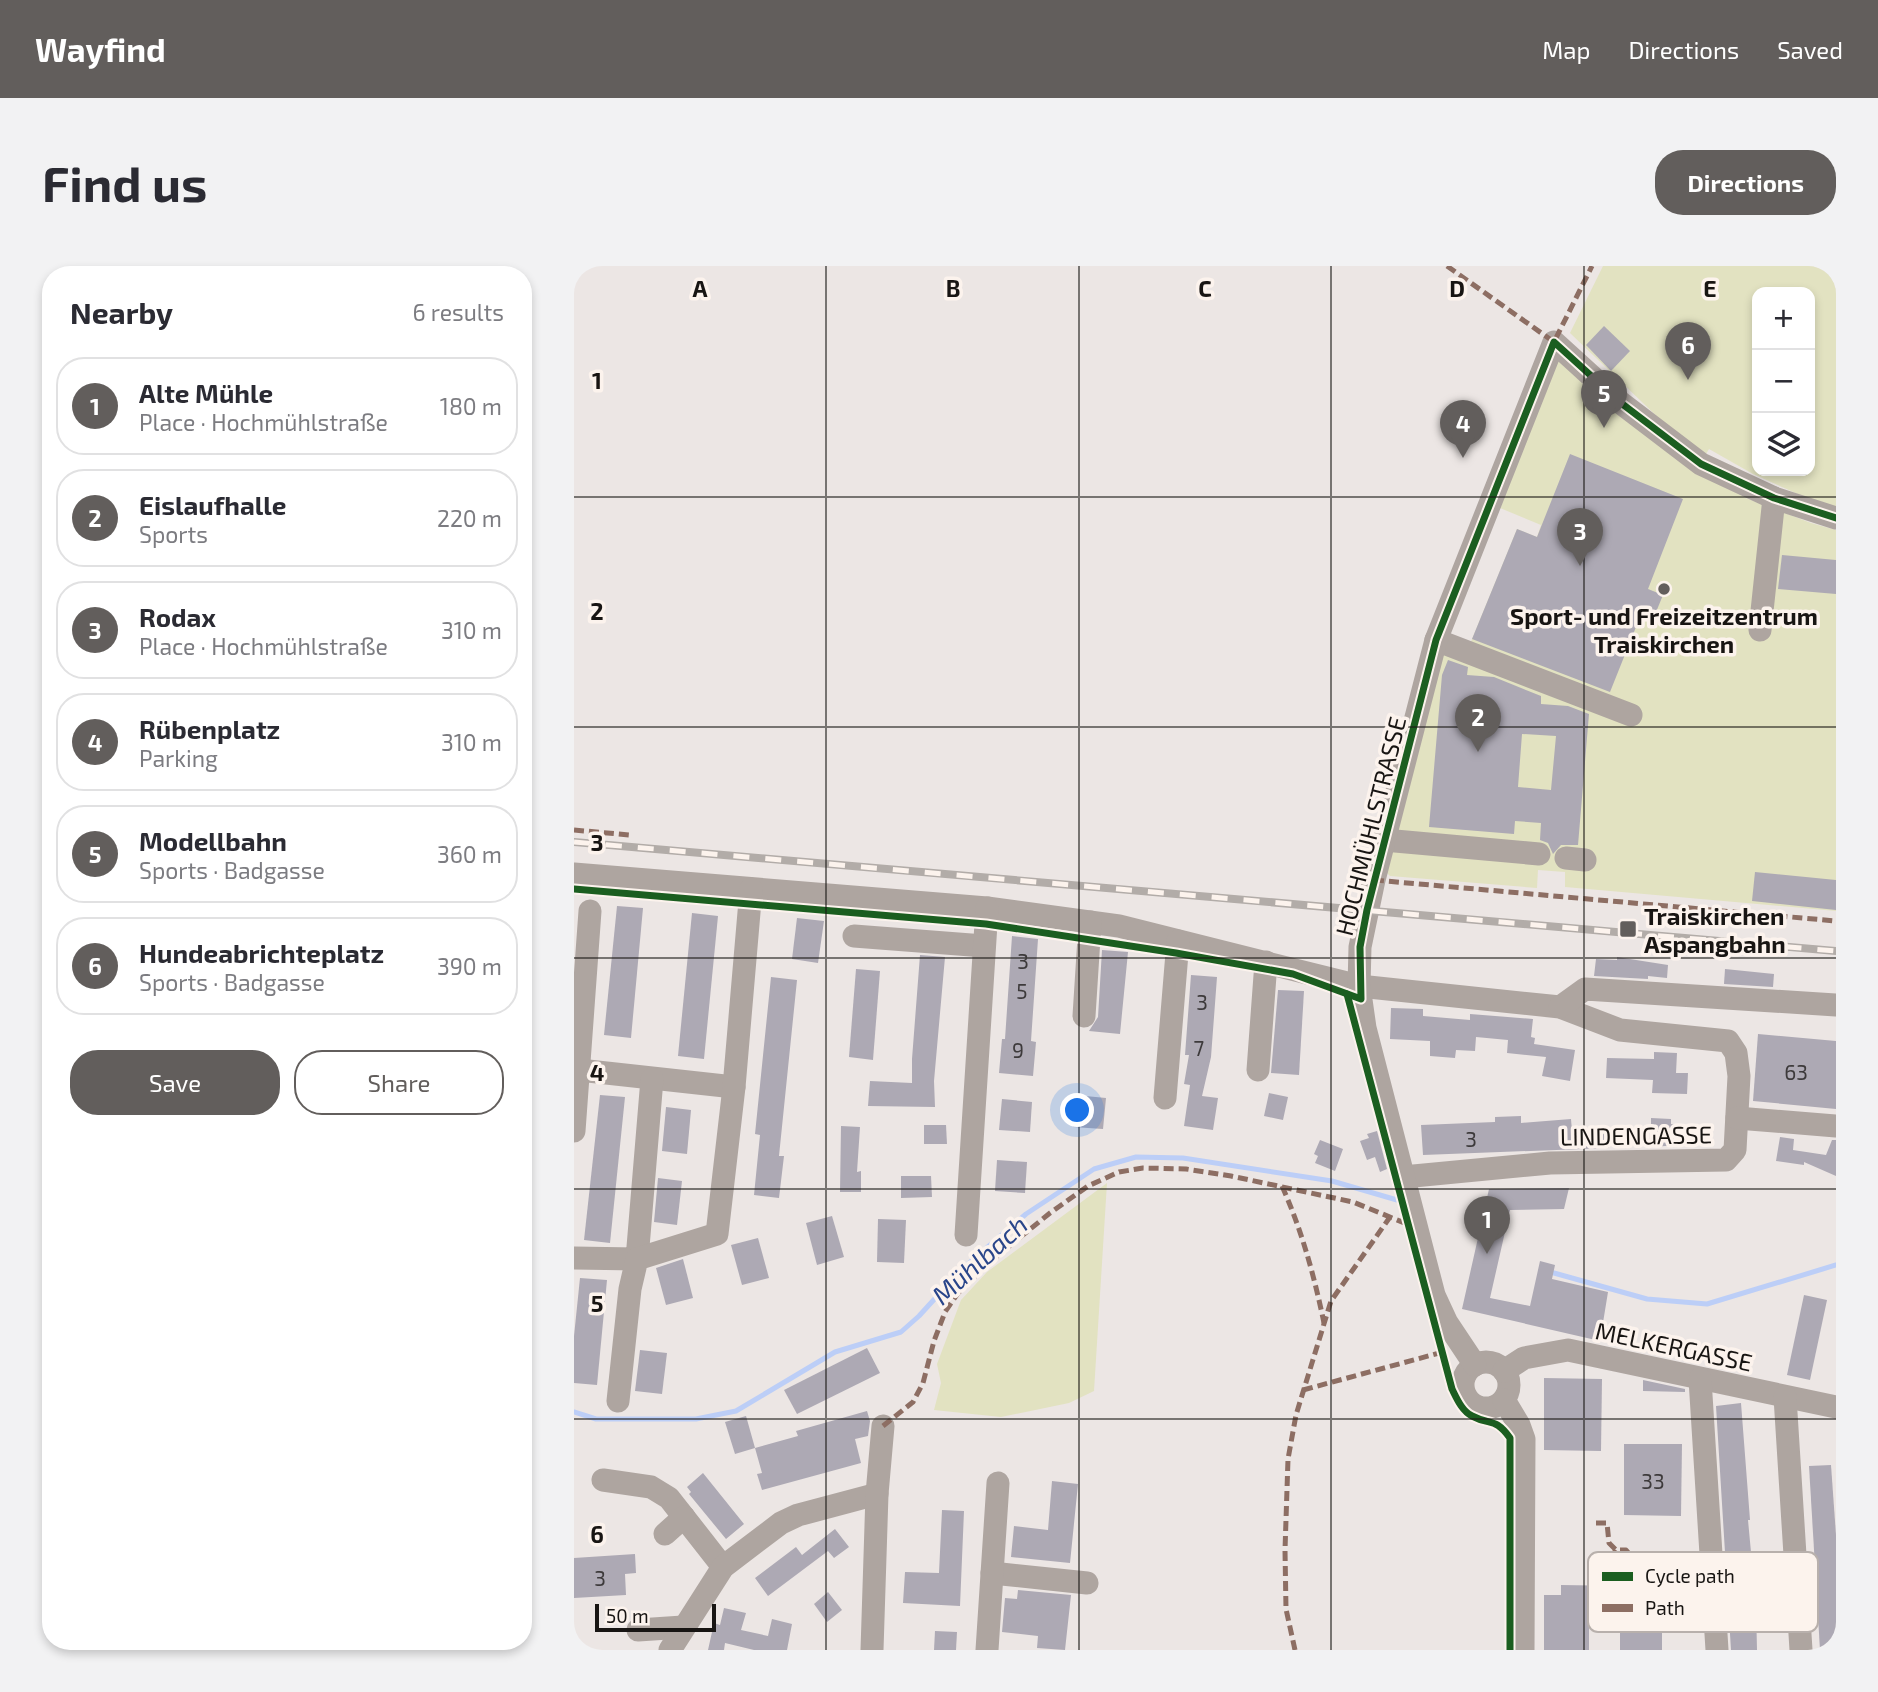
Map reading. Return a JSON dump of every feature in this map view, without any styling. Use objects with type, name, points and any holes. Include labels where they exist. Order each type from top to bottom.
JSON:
[{"type":"street","name":"HOCHMÜHLSTRASSE","points":[[1475,1365],[1447,1323],[1434,1295],[1365,1028],[1359,986],[1360,947],[1384,840],[1436,639],[1554,342],[1621,403],[1701,464],[1774,498]]},
{"type":"street","points":[[1760,630],[1774,498],[1836,518]]},
{"type":"street","points":[[1436,639],[1631,715]]},
{"type":"street","points":[[1384,840],[1539,854]]},
{"type":"street","points":[[574,874],[987,908],[1119,926],[1359,986],[1560,1007],[1620,1030],[1727,1041],[1736,1054],[1739,1076],[1737,1118]]},
{"type":"street","points":[[574,1258],[637,1259],[717,1234],[734,1087],[751,889]]},
{"type":"street","points":[[966,1235],[987,908]]},
{"type":"street","points":[[574,1131],[590,911]]},
{"type":"street","points":[[1084,1016],[1090,922]]},
{"type":"street","points":[[854,936],[984,946]]},
{"type":"street","points":[[1165,1098],[1178,941]]},
{"type":"street","points":[[1258,1070],[1266,962]]},
{"type":"street","points":[[1560,1007],[1584,989],[1836,1005]]},
{"type":"street","points":[[579,1070],[734,1087]]},
{"type":"street","points":[[618,1401],[630,1289],[637,1259],[652,1079]]},
{"type":"street","name":"LINDENGASSE","points":[[1403,1177],[1550,1163],[1720,1161],[1729,1158],[1735,1150],[1737,1118],[1836,1126]]},
{"type":"street","name":"MELKERGASSE","points":[[1504,1371],[1524,1358],[1568,1350],[1836,1407]]},
{"type":"street","points":[[1490,1363],[1504,1371],[1509,1385],[1504,1400],[1492,1408],[1471,1403],[1464,1390],[1469,1370],[1475,1365],[1490,1363]]},
{"type":"street","points":[[1700,1379],[1711,1552]]},
{"type":"street","points":[[1785,1397],[1795,1552]]},
{"type":"street","points":[[1504,1400],[1524,1439],[1523,1650]]},
{"type":"street","points":[[872,1650],[877,1494],[883,1426]]},
{"type":"street","points":[[603,1480],[651,1487],[669,1498],[723,1567]]},
{"type":"street","points":[[987,1650],[998,1483]]},
{"type":"street","points":[[670,1650],[723,1567],[789,1518],[877,1494]]},
{"type":"street","points":[[665,1534],[684,1517]]},
{"type":"street","points":[[992,1573],[1087,1583]]},
{"type":"street","points":[[638,1630],[683,1627]]},
{"type":"street","points":[[1716,1632],[1717,1650]]},
{"type":"street","points":[[1800,1632],[1801,1650]]},
{"type":"green space","points":[[1603,266],[1836,266],[1836,511],[1757,476],[1815,476],[1815,287],[1752,287],[1752,473],[1709,449],[1706,454],[1668,427],[1570,333]]},
{"type":"green space","name":"Sport- und Freizeitzentrum Traiskirchen","points":[[1562,359],[1660,446],[1746,498],[1836,530],[1836,911],[1565,887],[1565,872],[1538,870],[1537,888],[1390,876],[1384,870],[1434,679],[1449,639],[1470,644],[1517,529],[1537,537],[1541,525],[1500,508],[1556,361]]},
{"type":"green space","points":[[1107,1183],[1094,1391],[1069,1403],[1001,1417],[934,1410],[941,1383],[937,1364],[961,1300],[987,1272]]},
{"type":"building","points":[[1686,323],[1699,329],[1692,345],[1679,339]]},
{"type":"building","points":[[1604,326],[1630,351],[1611,371],[1586,345]]},
{"type":"building","points":[[1570,454],[1683,499],[1648,589],[1663,595],[1654,617],[1642,612],[1610,692],[1472,639],[1517,529],[1537,537]]},
{"type":"building","points":[[1782,555],[1836,560],[1836,594],[1778,589]]},
{"type":"building","points":[[1448,660],[1468,667],[1467,675],[1494,677],[1541,696],[1541,704],[1568,706],[1589,714],[1578,845],[1561,845],[1553,854],[1548,843],[1540,840],[1541,823],[1515,821],[1514,834],[1429,827],[1442,675]],"holes":[[[1522,734],[1556,736],[1551,790],[1518,787]]]},
{"type":"building","points":[[1755,872],[1836,880],[1836,910],[1752,901]]},
{"type":"building","points":[[617,906],[643,908],[631,1038],[604,1035]]},
{"type":"building","points":[[692,913],[718,916],[704,1059],[678,1056]]},
{"type":"building","points":[[797,918],[824,921],[818,963],[792,959]]},
{"type":"building","points":[[1012,936],[1038,939],[1031,1041],[1036,1042],[1033,1076],[999,1073],[1002,1039],[1005,1039]]},
{"type":"building","points":[[1102,950],[1128,952],[1120,1034],[1089,1031],[1098,1017]]},
{"type":"building","points":[[920,955],[945,957],[934,1081],[935,1107],[868,1106],[870,1081],[912,1083]]},
{"type":"building","points":[[1617,957],[1668,965],[1667,978],[1594,976],[1596,959],[1617,960]]},
{"type":"building","points":[[856,969],[880,971],[873,1060],[849,1057]]},
{"type":"building","points":[[1725,969],[1774,974],[1773,987],[1724,984]]},
{"type":"building","points":[[1191,975],[1217,977],[1211,1057],[1202,1096],[1218,1098],[1213,1130],[1184,1126],[1190,1085],[1184,1084],[1189,1055],[1185,1055]]},
{"type":"building","points":[[771,977],[797,980],[779,1156],[784,1156],[779,1198],[754,1195],[760,1135],[755,1134]]},
{"type":"building","points":[[1278,990],[1304,991],[1299,1075],[1271,1073]]},
{"type":"building","points":[[1391,1008],[1423,1009],[1423,1016],[1470,1020],[1470,1014],[1533,1019],[1531,1037],[1535,1038],[1534,1044],[1575,1050],[1570,1081],[1542,1076],[1546,1057],[1507,1053],[1508,1040],[1476,1037],[1475,1051],[1456,1050],[1455,1058],[1430,1056],[1430,1041],[1390,1039]]},
{"type":"building","points":[[1758,1034],[1836,1041],[1836,1109],[1753,1101]]},
{"type":"building","points":[[1654,1052],[1677,1053],[1676,1073],[1688,1073],[1687,1094],[1652,1093],[1653,1080],[1606,1078],[1607,1058],[1654,1059]]},
{"type":"building","points":[[1269,1093],[1288,1097],[1283,1120],[1264,1116]]},
{"type":"building","points":[[600,1095],[625,1097],[610,1243],[584,1240]]},
{"type":"building","points":[[1075,1095],[1106,1098],[1103,1129],[1073,1127]]},
{"type":"building","points":[[1002,1099],[1032,1102],[1030,1132],[999,1130]]},
{"type":"building","points":[[666,1107],[691,1110],[687,1154],[662,1151]]},
{"type":"building","points":[[1521,1116],[1521,1123],[1571,1119],[1572,1131],[1608,1129],[1609,1148],[1423,1155],[1421,1125],[1495,1122],[1495,1117]]},
{"type":"building","points":[[1651,1118],[1671,1119],[1671,1124],[1694,1126],[1693,1144],[1651,1147]]},
{"type":"building","points":[[924,1125],[946,1125],[947,1144],[924,1144]]},
{"type":"building","points":[[841,1126],[860,1127],[857,1172],[861,1171],[861,1192],[840,1192]]},
{"type":"building","points":[[1377,1131],[1387,1169],[1380,1172],[1375,1157],[1367,1160],[1360,1141],[1369,1138],[1367,1134]]},
{"type":"building","points":[[1780,1137],[1794,1139],[1793,1150],[1826,1155],[1832,1140],[1836,1140],[1836,1176],[1804,1162],[1804,1165],[1776,1161]]},
{"type":"building","points":[[1320,1140],[1343,1149],[1335,1171],[1315,1163],[1318,1156],[1314,1154]]},
{"type":"building","points":[[997,1160],[1027,1162],[1025,1193],[995,1191]]},
{"type":"building","points":[[901,1176],[931,1176],[932,1197],[901,1198]]},
{"type":"building","points":[[658,1178],[682,1181],[677,1225],[654,1222]]},
{"type":"building","points":[[1569,1188],[1564,1209],[1510,1210],[1490,1298],[1530,1306],[1540,1261],[1555,1265],[1552,1279],[1608,1292],[1600,1341],[1462,1309],[1489,1189]]},
{"type":"building","points":[[832,1216],[844,1257],[817,1265],[806,1223]]},
{"type":"building","points":[[878,1219],[906,1220],[904,1263],[877,1262]]},
{"type":"building","points":[[758,1238],[769,1278],[742,1285],[731,1245]]},
{"type":"building","points":[[683,1259],[693,1298],[666,1305],[656,1268]]},
{"type":"building","points":[[580,1278],[607,1280],[597,1385],[574,1383],[574,1336]]},
{"type":"building","points":[[1804,1295],[1827,1300],[1810,1380],[1787,1375]]},
{"type":"building","points":[[867,1348],[880,1373],[797,1414],[784,1390]]},
{"type":"building","points":[[640,1350],[667,1353],[662,1394],[635,1391]]},
{"type":"building","points":[[1544,1378],[1602,1379],[1601,1451],[1544,1450]]},
{"type":"building","points":[[1643,1380],[1685,1389],[1685,1392],[1643,1391]]},
{"type":"building","points":[[1741,1403],[1751,1552],[1725,1552],[1716,1406]]},
{"type":"building","points":[[867,1411],[870,1421],[868,1436],[855,1439],[861,1463],[762,1490],[757,1474],[762,1473],[755,1448],[798,1436],[796,1431]]},
{"type":"building","points":[[746,1416],[755,1448],[735,1454],[725,1422]]},
{"type":"building","points":[[1624,1444],[1682,1444],[1681,1516],[1624,1515]]},
{"type":"building","points":[[1831,1465],[1836,1535],[1836,1650],[1820,1650],[1818,1552],[1814,1552],[1809,1466]]},
{"type":"building","points":[[703,1473],[744,1524],[726,1539],[689,1494],[691,1492],[687,1487]]},
{"type":"building","points":[[1052,1481],[1078,1484],[1070,1563],[1011,1557],[1014,1526],[1048,1530]]},
{"type":"building","points":[[942,1510],[964,1511],[960,1606],[903,1603],[905,1572],[939,1573]]},
{"type":"building","points":[[835,1529],[849,1547],[834,1558],[828,1551],[768,1596],[755,1578],[796,1547],[802,1555]]},
{"type":"building","points":[[635,1554],[636,1573],[625,1574],[626,1595],[574,1598],[574,1558]]},
{"type":"building","points":[[1561,1585],[1588,1585],[1589,1650],[1544,1650],[1544,1595],[1561,1595]]},
{"type":"building","points":[[1018,1590],[1071,1595],[1065,1650],[1037,1648],[1038,1636],[1002,1632],[1005,1598],[1017,1599]]},
{"type":"building","points":[[828,1592],[842,1610],[827,1622],[814,1604]]},
{"type":"building","points":[[724,1608],[746,1613],[741,1630],[768,1636],[772,1619],[792,1624],[787,1650],[754,1650],[725,1643],[724,1650],[708,1650],[714,1623],[720,1625]]},
{"type":"building","points":[[935,1631],[957,1632],[956,1650],[934,1650]]},
{"type":"building","points":[[1620,1632],[1662,1632],[1662,1650],[1620,1650]]},
{"type":"building","points":[[1730,1632],[1757,1632],[1757,1650],[1731,1650]]},
{"type":"waterway","name":"Mühlbach","points":[[574,1412],[596,1419],[696,1419],[736,1411],[835,1352],[901,1332],[960,1271],[1026,1214],[1094,1169],[1136,1157],[1183,1158],[1332,1181],[1397,1200]]},
{"type":"waterway","name":"Mühlbach","points":[[1554,1273],[1647,1299],[1707,1304],[1836,1265]]},
{"type":"railway","points":[[574,842],[1836,951]]},
{"type":"marked path","points":[[1447,266],[1554,342],[1592,266]]},
{"type":"marked path","points":[[574,830],[630,835]]},
{"type":"marked path","points":[[1374,880],[1836,921]]},
{"type":"marked path","points":[[883,1426],[913,1402],[923,1383],[945,1312],[958,1293],[986,1265],[1050,1213],[1088,1186],[1119,1172],[1143,1168],[1186,1169],[1231,1176],[1353,1202],[1412,1226]]},
{"type":"marked path","points":[[1282,1186],[1307,1253],[1324,1323]]},
{"type":"marked path","points":[[1295,1650],[1286,1609],[1285,1550],[1288,1459],[1296,1415],[1331,1301],[1390,1217]]},
{"type":"marked path","points":[[1303,1390],[1443,1352]]},
{"type":"marked path","points":[[1596,1523],[1607,1523],[1609,1543],[1616,1550],[1628,1552]]},
{"type":"cycle path","points":[[574,889],[986,924],[1293,974],[1361,999],[1360,947],[1367,910],[1436,640],[1554,342],[1621,403],[1701,464],[1774,498],[1836,518]]},
{"type":"cycle path","points":[[1347,994],[1452,1389],[1468,1414],[1496,1424],[1510,1438],[1510,1650]]},
{"type":"place","name":"Hundeabrichteplatz","points":[[1688,380]]},
{"type":"place","name":"Modellbahn","points":[[1604,428]]},
{"type":"place","name":"Rübenplatz","points":[[1463,458]]},
{"type":"place","name":"Rodax","points":[[1580,566]]},
{"type":"place","name":"Sport- und Freizeitzentrum Traiskirchen","points":[[1664,589]]},
{"type":"place","name":"Eislaufhalle","points":[[1478,752]]},
{"type":"place","name":"Traiskirchen Aspangbahn","points":[[1628,929]]},
{"type":"place","name":"Alte Mühle","points":[[1487,1254]]}]
